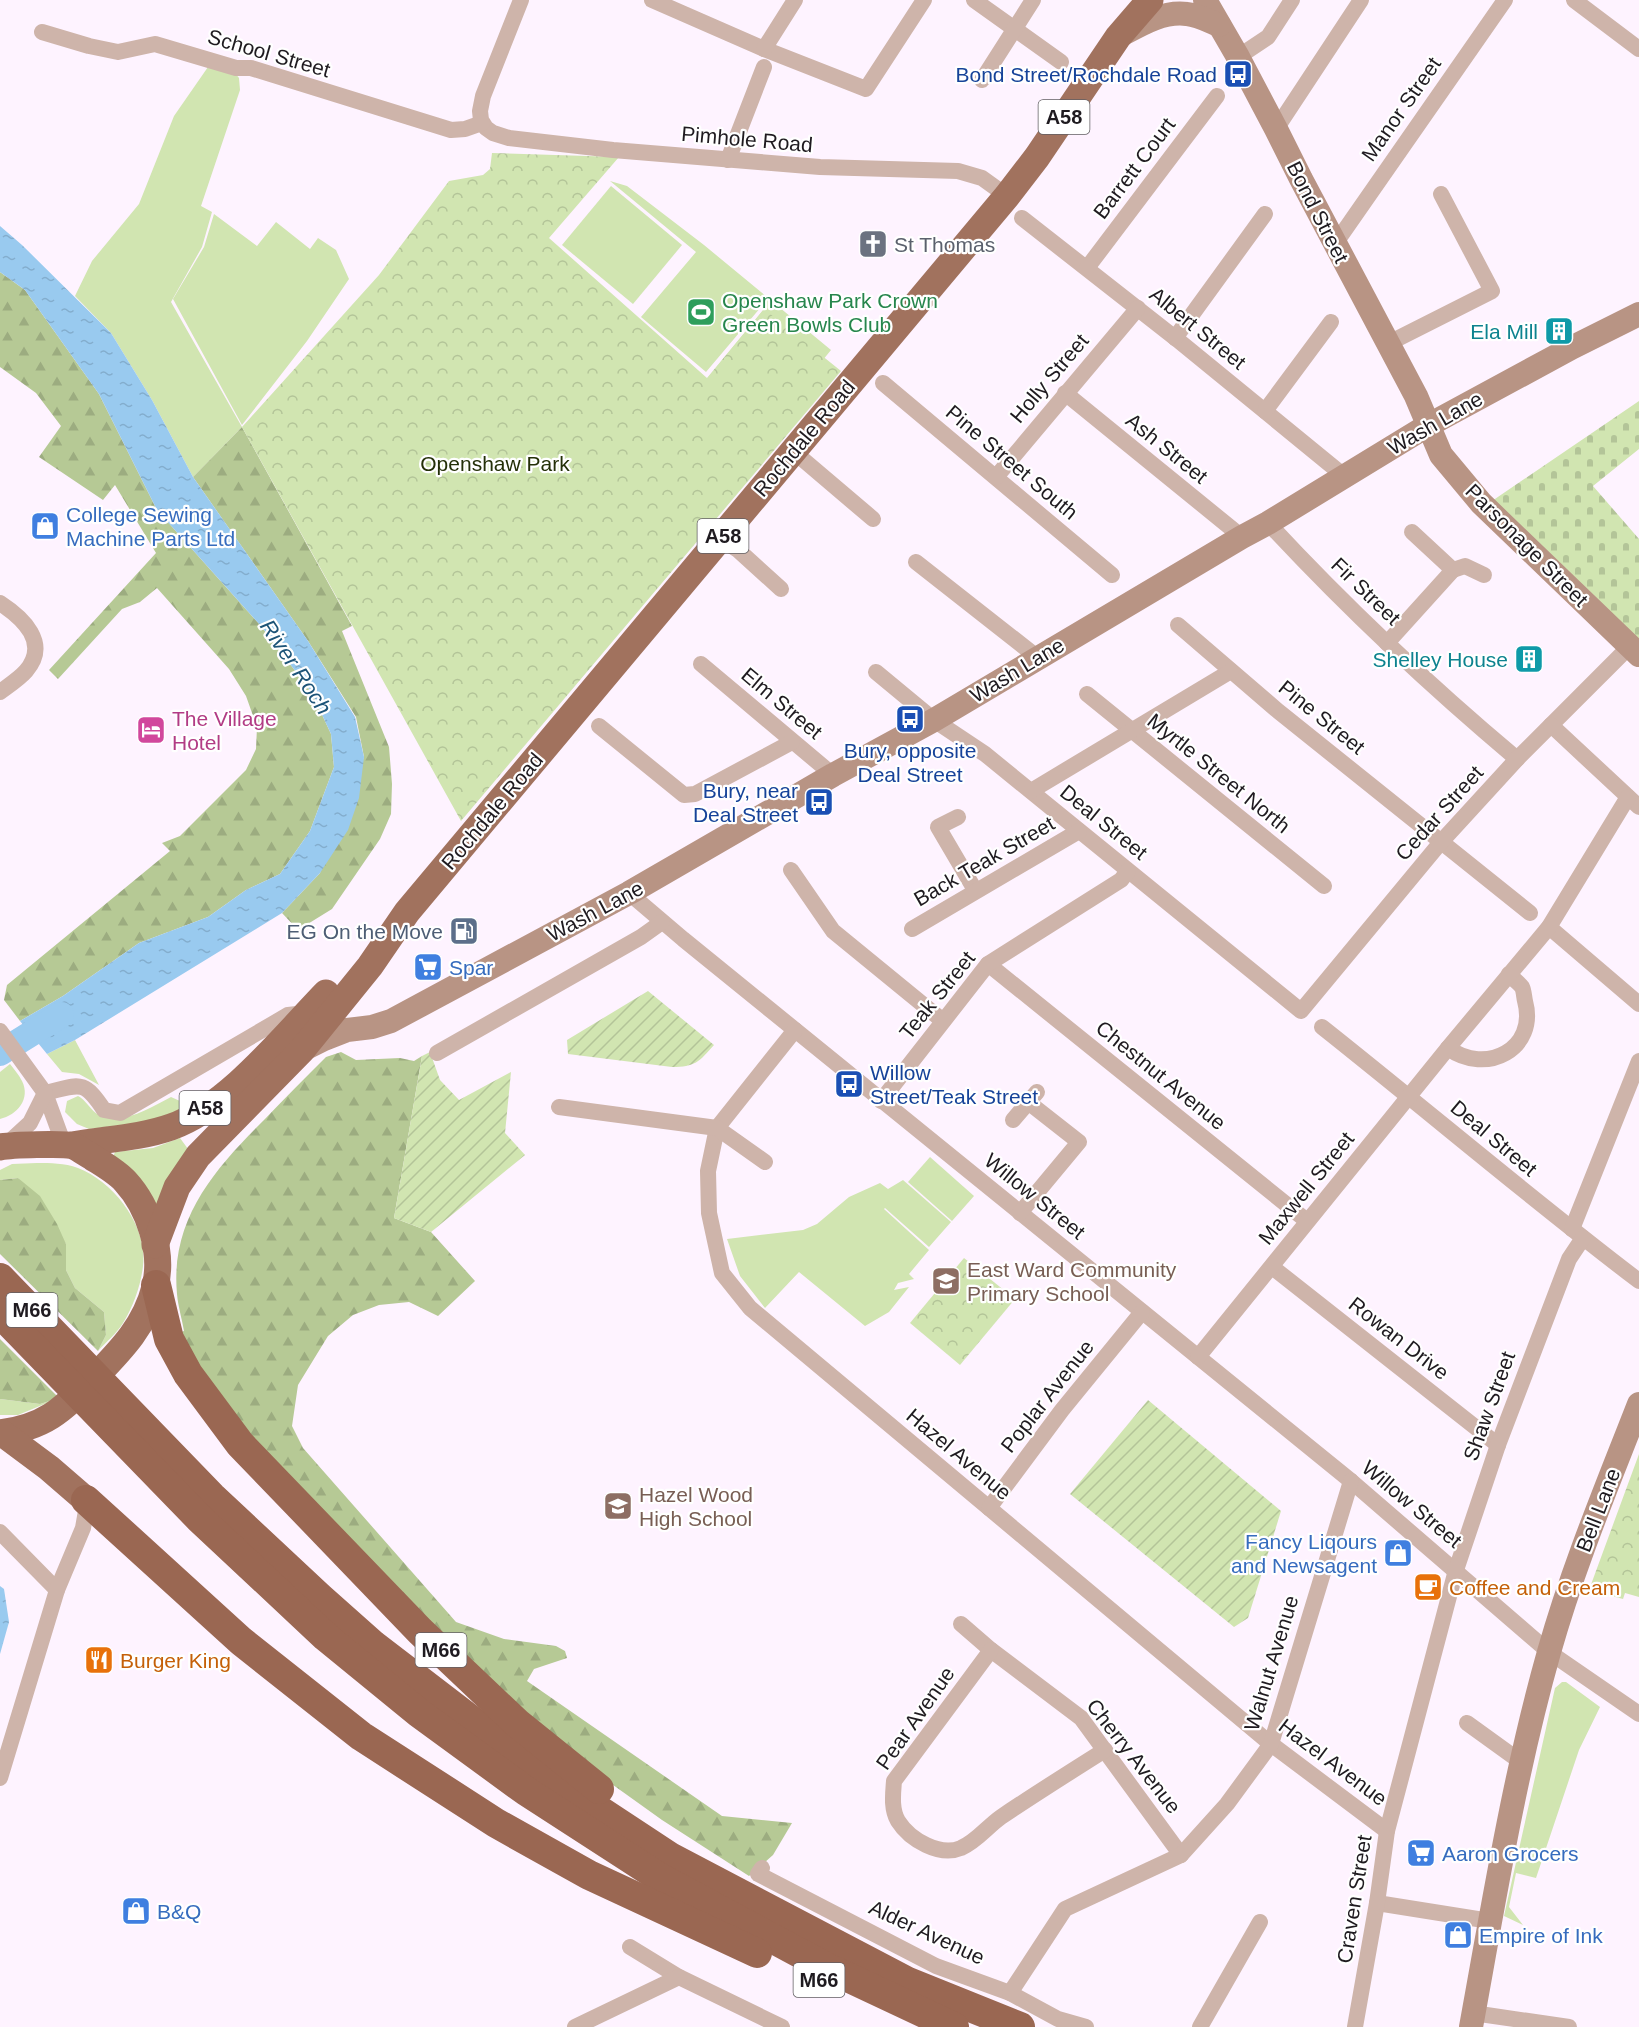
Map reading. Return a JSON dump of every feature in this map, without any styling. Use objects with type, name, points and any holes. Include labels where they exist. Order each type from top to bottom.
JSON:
[{"type":"highway","name":"Rochdale Road","points":[[1118,37],[1131,0]]},
{"type":"highway","name":"Rochdale Road","points":[[156,1245],[177,1187],[198,1156],[302,1050],[320,1012],[373,944],[407,912],[793,451],[1015,207],[1037,157],[1118,37],[1150,0]]},
{"type":"highway","name":"Rochdale Road","points":[[68,1145],[149,1133],[189,1119],[228,1092],[288,1036],[320,1012]]},
{"type":"highway","name":"A58","points":[[1,1433],[32,1427],[65,1407],[128,1343],[148,1308],[156,1285],[156,1245],[146,1212],[125,1181],[103,1163],[68,1145],[3,1146]]},
{"type":"highway","name":"M66","points":[[0,1278],[56,1352],[122,1421],[200,1519],[326,1637],[419,1713],[526,1791],[662,1880],[824,1966],[954,2027]]},
{"type":"highway","name":"M66","points":[[156,1285],[169,1339],[188,1374],[240,1444],[420,1631],[517,1723],[642,1822],[766,1906]]},
{"type":"highway","name":"M66","points":[[0,1313],[56,1352]]},
{"type":"highway","name":"M66","points":[[122,1421],[212,1497],[373,1645],[480,1727],[585,1802],[670,1857],[908,1982],[1020,2027]]},
{"type":"highway","points":[[1,1433],[86,1500]]},
{"type":"highway","name":"M66","points":[[86,1500],[241,1641],[362,1736],[496,1824],[589,1875],[689,1922],[880,2005],[954,2027]]},
{"type":"main road","name":"Bond Street","points":[[1204,0],[1238,57],[1416,396],[1427,426]]},
{"type":"main road","points":[[1118,37],[1147,21],[1169,14],[1188,14],[1219,25]]},
{"type":"main road","name":"Wash Lane","points":[[302,1050],[347,1030],[372,1027],[391,1021],[629,893],[833,775],[934,720],[1037,657],[1268,523],[1427,426],[1565,351],[1639,314]]},
{"type":"main road","name":"Parsonage Street","points":[[1427,426],[1441,455],[1481,503],[1630,655]]},
{"type":"main road","points":[[320,1012],[343,1010],[391,1021]]},
{"type":"main road","name":"Bell Lane","points":[[1472,2020],[1521,1762],[1550,1652],[1592,1524],[1639,1404]]},
{"type":"street","points":[[482,123],[480,114],[482,99],[521,0]]},
{"type":"street","points":[[652,0],[764,49],[866,89],[924,0]]},
{"type":"street","points":[[764,49],[795,0]]},
{"type":"street","points":[[974,0],[1061,62]]},
{"type":"street","points":[[982,80],[1033,0]]},
{"type":"street","points":[[1238,57],[1268,37],[1292,0]]},
{"type":"street","points":[[1276,129],[1361,0]]},
{"type":"street","name":"Manor Street","points":[[1335,244],[1505,0]]},
{"type":"street","points":[[1574,0],[1639,49]]},
{"type":"street","name":"School Street","points":[[42,32],[118,52],[155,44],[236,68],[251,68],[452,130],[465,129],[482,123]]},
{"type":"street","points":[[728,160],[765,67]]},
{"type":"street","name":"Barrett Court","points":[[1087,268],[1217,96]]},
{"type":"street","name":"Pimhole Road","points":[[482,123],[490,131],[509,138],[613,150],[820,167],[958,171],[982,178],[1015,207]]},
{"type":"street","points":[[1388,344],[1492,291],[1440,194]]},
{"type":"street","name":"Albert Street","points":[[1015,207],[1338,471],[1343,478]]},
{"type":"street","points":[[1175,338],[1265,214]]},
{"type":"street","name":"Holly Street","points":[[996,477],[1138,308]]},
{"type":"street","points":[[1265,411],[1331,322]]},
{"type":"street","name":"Pine Street South","points":[[883,383],[1112,575]]},
{"type":"street","name":"Ash Street","points":[[1065,393],[1242,537]]},
{"type":"street","points":[[793,451],[873,519]]},
{"type":"street","name":"Fir Street","points":[[1268,523],[1305,563],[1387,643],[1517,759]]},
{"type":"street","points":[[1412,532],[1453,570]]},
{"type":"street","points":[[721,539],[738,550],[781,589]]},
{"type":"street","points":[[916,562],[1037,657]]},
{"type":"street","points":[[1387,643],[1453,570],[1466,566],[1484,575]]},
{"type":"street","points":[[0,603],[27,624],[35,642],[34,659],[26,672],[0,692]]},
{"type":"street","name":"Pine Street","points":[[1178,625],[1231,671],[1530,913]]},
{"type":"street","name":"Cedar Street","points":[[1301,1011],[1441,842],[1517,759],[1551,725],[1630,655]]},
{"type":"street","name":"Elm Street","points":[[701,664],[833,775]]},
{"type":"street","points":[[1031,791],[1231,671]]},
{"type":"street","name":"Deal Street","points":[[876,672],[934,720],[985,754],[1301,1011]]},
{"type":"street","name":"Myrtle Street North","points":[[1087,694],[1324,885]]},
{"type":"street","points":[[1551,725],[1634,802]]},
{"type":"street","points":[[599,726],[684,795],[695,794],[792,742]]},
{"type":"street","name":"Maxwell Street","points":[[1198,1357],[1448,1047],[1549,927],[1634,802]]},
{"type":"street","points":[[958,817],[938,827],[975,890]]},
{"type":"street","name":"Back Teak Street","points":[[912,929],[1079,831]]},
{"type":"street","points":[[791,870],[833,931],[943,1021]]},
{"type":"street","name":"Teak Street","points":[[881,1101],[988,964],[1121,880],[1128,871]]},
{"type":"street","name":"Willow Street","points":[[629,893],[881,1101],[1351,1481],[1550,1652],[1639,1714]]},
{"type":"street","points":[[437,1053],[641,937],[662,922]]},
{"type":"street","points":[[1549,927],[1639,1004]]},
{"type":"street","name":"Chestnut Avenue","points":[[988,964],[1307,1221]]},
{"type":"street","points":[[1448,1047],[1467,1058],[1495,1059],[1510,1050],[1521,1037],[1528,1012],[1522,987],[1509,974]]},
{"type":"street","points":[[41,1086],[77,1086],[92,1091],[104,1110],[120,1113],[288,1015],[320,1012]]},
{"type":"street","name":"Deal Street","points":[[1322,1027],[1520,1189],[1639,1281]]},
{"type":"street","name":"Hazel Avenue","points":[[795,1030],[717,1128],[708,1171],[709,1213],[722,1273],[750,1308],[1271,1744],[1387,1831]]},
{"type":"street","points":[[0,1031],[41,1086],[68,1145]]},
{"type":"street","points":[[1578,1234],[1639,1061]]},
{"type":"street","points":[[3,1146],[30,1123],[41,1086]]},
{"type":"street","points":[[1013,1120],[1033,1097],[1079,1142],[1020,1213]]},
{"type":"street","points":[[560,1107],[717,1128],[765,1162]]},
{"type":"street","name":"Shaw Street","points":[[1456,1570],[1498,1445],[1578,1234]]},
{"type":"street","name":"Rowan Drive","points":[[1272,1267],[1498,1445]]},
{"type":"street","name":"Poplar Avenue","points":[[989,1508],[1062,1410],[1142,1312]]},
{"type":"street","name":"Walnut Avenue","points":[[1010,1994],[1065,1909],[1181,1855],[1227,1804],[1271,1744],[1351,1481]]},
{"type":"street","points":[[0,1778],[57,1590],[83,1528],[86,1500]]},
{"type":"street","points":[[0,1532],[57,1590]]},
{"type":"street","name":"Craven Street","points":[[1355,2027],[1387,1831],[1456,1570]]},
{"type":"street","name":"Cherry Avenue","points":[[961,1624],[991,1650],[1081,1718],[1181,1855]]},
{"type":"street","name":"Pear Avenue","points":[[991,1650],[894,1781],[893,1804],[898,1821],[914,1839],[936,1849],[950,1851],[962,1847],[999,1819],[1105,1750]]},
{"type":"street","points":[[1467,1723],[1521,1762]]},
{"type":"street","name":"Alder Avenue","points":[[762,1868],[758,1874],[936,1966],[1010,1994],[1058,2019],[1086,2027]]},
{"type":"street","points":[[1377,1903],[1490,1921]]},
{"type":"street","points":[[1200,2027],[1260,1922]]},
{"type":"street","points":[[630,1947],[679,1977],[767,2023],[782,2027]]},
{"type":"street","points":[[575,2027],[679,1977]]},
{"type":"street","points":[[1472,2020],[1569,2027]]},
{"type":"green space","points":[[208,67],[235,73],[239,78],[240,90],[201,206],[212,212],[202,247],[171,302],[242,427],[193,477],[152,400],[111,333],[75,296],[92,261],[139,204],[174,116]]},
{"type":"green space","name":"Openshaw Park","points":[[492,153],[619,157],[549,238],[707,378],[764,309],[841,371],[461,821],[242,427],[379,275],[449,181],[483,175],[490,169]]},
{"type":"green space","points":[[610,181],[627,186],[704,245],[831,350],[754,445],[706,380],[764,309],[761,307],[706,372],[641,317],[696,252]]},
{"type":"green space","name":"Openshaw Park Crown Green Bowls Club","points":[[611,186],[682,245],[633,304],[562,245]]},
{"type":"green space","points":[[214,214],[257,246],[276,222],[310,249],[318,238],[336,250],[349,279],[307,341],[242,425],[173,299],[204,247]]},
{"type":"green space","points":[[0,272],[25,290],[99,394],[157,510],[261,626],[312,693],[331,734],[334,767],[310,831],[280,874],[246,890],[208,917],[139,943],[63,996],[20,1021],[4,1000],[7,985],[170,851],[162,843],[180,836],[246,770],[256,749],[257,727],[246,696],[229,669],[157,588],[140,602],[122,609],[58,679],[49,670],[156,553],[115,485],[103,500],[39,457],[61,426],[36,393],[0,367]]},
{"type":"green space","points":[[1639,401],[1639,449],[1593,486],[1639,539],[1639,641],[1492,501]]},
{"type":"green space","points":[[242,427],[352,626],[342,631],[389,747],[392,784],[391,814],[380,839],[332,909],[298,930],[282,913],[320,873],[364,757],[356,717],[308,641],[193,477]]},
{"type":"green space","points":[[648,991],[714,1045],[700,1059],[691,1065],[672,1067],[568,1054],[567,1040]]},
{"type":"green space","points":[[75,1040],[99,1085],[79,1074],[62,1072],[47,1054]]},
{"type":"green space","points":[[341,1052],[356,1060],[400,1058],[414,1061],[422,1056],[394,1218],[431,1232],[475,1281],[438,1316],[409,1302],[379,1305],[353,1315],[328,1336],[298,1385],[292,1426],[303,1448],[456,1622],[504,1639],[556,1646],[565,1651],[567,1658],[534,1669],[527,1681],[722,1816],[792,1823],[773,1855],[749,1876],[662,1820],[581,1762],[501,1696],[284,1476],[215,1393],[178,1333],[184,1331],[178,1299],[177,1267],[181,1242],[200,1197],[229,1157],[279,1104],[326,1057]]},
{"type":"green space","points":[[430,1052],[440,1080],[459,1100],[511,1072],[505,1133],[525,1155],[431,1232],[394,1218],[422,1056]]},
{"type":"green space","points":[[10,1064],[22,1081],[25,1094],[17,1110],[0,1119],[0,1072]]},
{"type":"green space","points":[[78,1096],[96,1113],[109,1118],[136,1114],[171,1097],[180,1101],[188,1097],[195,1107],[177,1119],[89,1129],[77,1124],[65,1112],[67,1101]]},
{"type":"green space","points":[[180,1138],[188,1149],[156,1207],[113,1157],[115,1152],[153,1148]]},
{"type":"green space","points":[[930,1157],[974,1196],[952,1221],[908,1182]]},
{"type":"green space","points":[[52,1163],[78,1168],[104,1184],[126,1207],[140,1236],[143,1266],[136,1296],[121,1327],[98,1351],[106,1335],[104,1312],[75,1288],[66,1270],[66,1244],[18,1178],[0,1180],[0,1170],[12,1164]]},
{"type":"green space","points":[[18,1178],[40,1196],[57,1224],[66,1244],[66,1270],[75,1288],[104,1312],[106,1335],[98,1351],[0,1254],[0,1180]]},
{"type":"green space","points":[[903,1180],[951,1222],[929,1247],[884,1209],[929,1250],[909,1274],[914,1279],[898,1283],[894,1290],[909,1287],[889,1312],[865,1326],[799,1272],[765,1308],[740,1276],[727,1239],[803,1230],[817,1224],[849,1197],[880,1183],[888,1189]]},
{"type":"green space","points":[[964,1258],[1015,1299],[960,1365],[910,1323]]},
{"type":"green space","points":[[0,1339],[59,1398],[40,1404],[0,1399]]},
{"type":"green space","points":[[59,1398],[18,1415],[0,1415],[0,1399],[40,1404]]},
{"type":"green space","points":[[1148,1400],[1281,1511],[1248,1618],[1234,1627],[1070,1494]]},
{"type":"green space","points":[[1639,1454],[1639,1597],[1625,1593],[1623,1599],[1589,1590]]},
{"type":"green space","points":[[1562,1682],[1566,1682],[1600,1707],[1579,1750],[1536,1878],[1516,1873],[1509,1907],[1523,1925],[1504,1916],[1555,1688]]},
{"type":"water","points":[[0,226],[111,333],[152,400],[193,477],[308,641],[355,717],[364,757],[359,798],[348,830],[320,873],[282,913],[75,1040],[47,1054],[20,1021],[63,996],[139,943],[208,917],[246,890],[280,874],[310,831],[334,767],[331,734],[312,693],[261,626],[157,510],[99,394],[25,290],[0,272]]},
{"type":"water","points":[[0,1586],[4,1589],[9,1622],[0,1654]]},
{"type":"waterway","name":"River Roch","points":[[0,1053],[61,1015]]},
{"type":"place","name":"Bond Street/Rochdale Road","points":[[1238,74]]},
{"type":"place","name":"St Thomas","points":[[873,244]]},
{"type":"place","name":"Openshaw Park Crown Green Bowls Club","points":[[701,312]]},
{"type":"place","name":"Ela Mill","points":[[1559,331]]},
{"type":"place","name":"College Sewing Machine Parts Ltd","points":[[45,526]]},
{"type":"place","name":"Shelley House","points":[[1529,659]]},
{"type":"place","name":"Bury, opposite Deal Street","points":[[910,719]]},
{"type":"place","name":"The Village Hotel","points":[[151,730]]},
{"type":"place","name":"Bury, near Deal Street","points":[[819,802]]},
{"type":"place","name":"EG On the Move","points":[[464,931]]},
{"type":"place","name":"Spar","points":[[428,967]]},
{"type":"place","name":"Willow Street/Teak Street","points":[[849,1084]]},
{"type":"place","name":"East Ward Community Primary School","points":[[946,1281]]},
{"type":"place","name":"Hazel Wood High School","points":[[618,1506]]},
{"type":"place","name":"Fancy Liqours and Newsagent","points":[[1398,1553]]},
{"type":"place","name":"Coffee and Cream","points":[[1428,1587]]},
{"type":"place","name":"Burger King","points":[[99,1660]]},
{"type":"place","name":"Aaron Grocers","points":[[1421,1853]]},
{"type":"place","name":"B&Q","points":[[136,1911]]},
{"type":"place","name":"Empire of Ink","points":[[1458,1935]]}]
